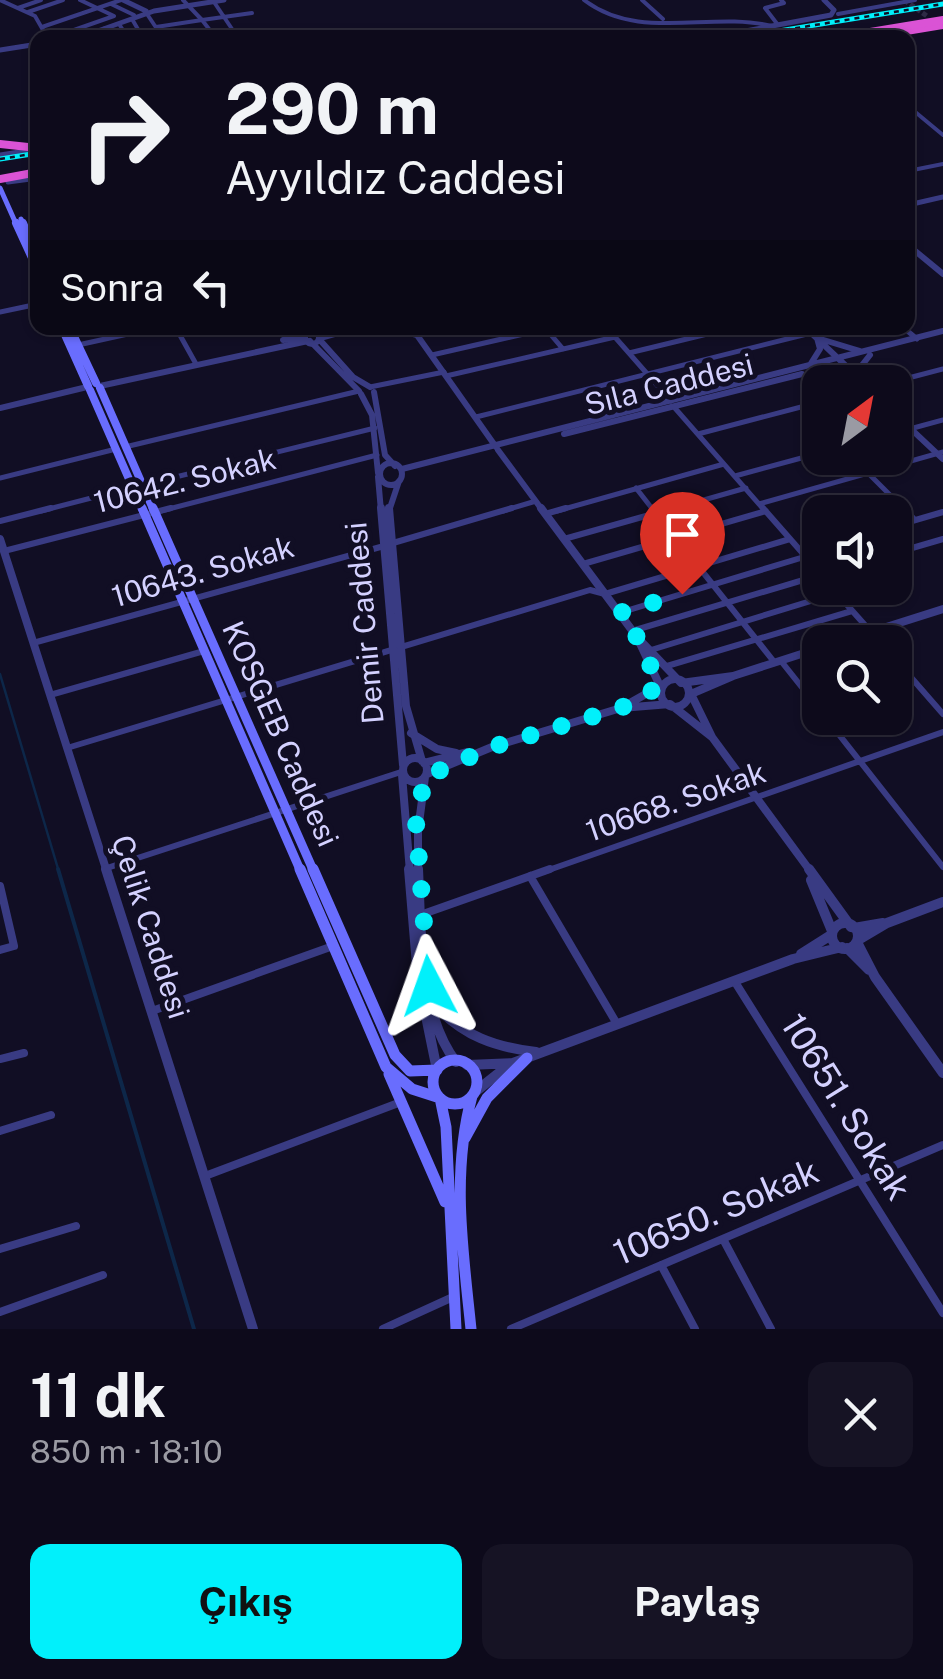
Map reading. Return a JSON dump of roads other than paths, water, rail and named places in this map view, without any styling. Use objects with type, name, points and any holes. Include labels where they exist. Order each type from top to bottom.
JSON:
[{"type":"highway","points":[[877,30],[937,22]]},
{"type":"highway","points":[[886,30],[937,22]]},
{"type":"highway","points":[[894,30],[937,22]]},
{"type":"highway","points":[[900,30],[937,22]]},
{"type":"highway","points":[[0,143],[30,147]]},
{"type":"highway","points":[[3,180],[30,172]]},
{"type":"highway","points":[[3,180],[30,172]]},
{"type":"main road","points":[[3,180],[30,240]]},
{"type":"main road","points":[[3,180],[30,250]]},
{"type":"main road","name":"KOSGEB Caddesi","points":[[66,335],[94,386]]},
{"type":"main road","name":"KOSGEB Caddesi","points":[[73,335],[230,699],[395,1055],[410,1071],[437,1070]]},
{"type":"main road","name":"KOSGEB Caddesi","points":[[188,599],[204,651],[230,699]]},
{"type":"main road","name":"KOSGEB Caddesi","points":[[282,812],[333,946],[448,1208]]},
{"type":"main road","points":[[459,1155],[487,1098],[526,1058]]},
{"type":"main road","points":[[440,1098],[432,1084],[437,1070],[462,1063],[477,1077],[459,1155],[471,1329]]},
{"type":"main road","points":[[386,1067],[412,1089],[456,1103],[474,1094]]},
{"type":"main road","name":"KOSGEB Caddesi","points":[[440,1098],[446,1134],[456,1329]]},
{"type":"street","points":[[0,0],[35,16],[46,30]]},
{"type":"street","points":[[16,8],[40,0]]},
{"type":"street","points":[[26,12],[60,0]]},
{"type":"street","points":[[74,30],[114,16],[80,0]]},
{"type":"street","points":[[42,27],[110,4],[136,0]]},
{"type":"street","points":[[93,30],[147,12],[224,0]]},
{"type":"street","points":[[584,0],[599,16],[633,22],[753,19]]},
{"type":"street","points":[[642,0],[664,20],[753,19],[775,26]]},
{"type":"street","points":[[775,26],[765,8],[784,3],[781,0]]},
{"type":"street","points":[[824,0],[838,14]]},
{"type":"street","points":[[753,30],[915,0]]},
{"type":"street","points":[[124,1],[147,12],[157,28]]},
{"type":"street","points":[[212,1],[233,30]]},
{"type":"street","points":[[147,12],[187,3]]},
{"type":"street","points":[[187,3],[210,30]]},
{"type":"street","points":[[110,4],[133,17],[140,30]]},
{"type":"street","points":[[823,18],[834,13],[831,6]]},
{"type":"street","points":[[160,10],[168,25]]},
{"type":"street","points":[[153,30],[252,13]]},
{"type":"street","points":[[76,16],[92,23]]},
{"type":"street","points":[[100,30],[133,17]]},
{"type":"street","points":[[753,19],[746,24],[762,20]]},
{"type":"street","points":[[64,20],[80,28]]},
{"type":"street","points":[[118,24],[123,30]]},
{"type":"street","points":[[0,51],[30,46]]},
{"type":"street","points":[[915,112],[943,135]]},
{"type":"street","points":[[0,156],[30,148]]},
{"type":"street","points":[[915,170],[943,164]]},
{"type":"street","points":[[915,202],[943,196]]},
{"type":"street","points":[[915,251],[943,274]]},
{"type":"street","points":[[0,312],[30,306]]},
{"type":"street","points":[[815,335],[844,349],[870,353],[943,333]]},
{"type":"street","name":"Sıla Caddesi","points":[[834,365],[943,333]]},
{"type":"street","points":[[78,345],[123,335]]},
{"type":"street","points":[[180,335],[195,362]]},
{"type":"street","points":[[0,408],[310,335]]},
{"type":"street","points":[[310,335],[372,390]]},
{"type":"street","points":[[310,335],[360,393]]},
{"type":"street","points":[[419,335],[619,613],[691,694],[712,737],[852,928],[875,977],[943,1074]]},
{"type":"street","points":[[432,356],[519,335]]},
{"type":"street","points":[[553,335],[562,348]]},
{"type":"street","points":[[629,352],[702,335]]},
{"type":"street","points":[[476,417],[803,335]]},
{"type":"street","points":[[811,365],[820,349],[812,335]]},
{"type":"street","points":[[813,335],[844,365]]},
{"type":"street","points":[[913,335],[917,338]]},
{"type":"street","points":[[0,478],[615,336],[802,553]]},
{"type":"street","points":[[862,365],[870,353]]},
{"type":"street","points":[[825,365],[841,362]]},
{"type":"street","points":[[912,377],[943,369]]},
{"type":"street","points":[[672,404],[802,370]]},
{"type":"street","name":"Sıla Caddesi","points":[[378,475],[384,467],[400,473],[802,375]]},
{"type":"street","name":"Demir Caddesi","points":[[372,390],[385,455],[400,473],[390,500],[389,544]]},
{"type":"street","name":"Demir Caddesi","points":[[360,393],[375,428],[389,544],[418,977],[437,1070]]},
{"type":"street","points":[[698,434],[802,407]]},
{"type":"street","points":[[912,428],[943,420]]},
{"type":"street","points":[[0,521],[375,428]]},
{"type":"street","points":[[912,429],[941,455]]},
{"type":"street","name":"10642. Sokak","points":[[4,551],[377,455]]},
{"type":"street","points":[[912,462],[941,455]]},
{"type":"street","points":[[735,476],[802,458]]},
{"type":"street","points":[[545,514],[724,464]]},
{"type":"street","points":[[378,475],[386,482],[400,473]]},
{"type":"street","points":[[759,504],[861,475]]},
{"type":"street","points":[[870,475],[915,520]]},
{"type":"street","points":[[636,488],[756,640],[802,689]]},
{"type":"street","points":[[564,539],[746,488]]},
{"type":"street","name":"10643. Sokak","points":[[33,643],[536,502]]},
{"type":"street","points":[[583,564],[766,512]]},
{"type":"street","points":[[912,521],[943,512]]},
{"type":"street","points":[[912,548],[943,538]]},
{"type":"street","points":[[67,748],[590,590],[605,594],[790,539]]},
{"type":"street","name":"Çelik Caddesi","points":[[0,540],[7,580],[50,694],[253,1329]]},
{"type":"street","points":[[619,613],[802,556]]},
{"type":"street","points":[[635,634],[802,580]]},
{"type":"street","points":[[651,650],[802,601]]},
{"type":"street","points":[[848,605],[865,625]]},
{"type":"street","points":[[893,625],[943,609]]},
{"type":"street","points":[[667,666],[852,610]]},
{"type":"street","points":[[635,634],[660,686],[660,696],[712,737]]},
{"type":"street","name":"Demir Caddesi","points":[[398,649],[410,733],[426,776]]},
{"type":"street","points":[[50,694],[204,651]]},
{"type":"street","points":[[106,868],[402,770],[410,760],[423,762],[492,747],[621,708],[685,703],[691,694],[732,676],[802,654]]},
{"type":"street","points":[[621,708],[667,682],[732,676]]},
{"type":"street","points":[[912,678],[943,714]]},
{"type":"street","name":"10668. Sokak","points":[[424,914],[943,732]]},
{"type":"street","points":[[410,733],[436,749],[466,752]]},
{"type":"street","points":[[839,735],[943,867]]},
{"type":"street","points":[[402,770],[413,780],[492,747]]},
{"type":"street","points":[[426,776],[416,822],[432,1001],[441,1039],[462,1063],[513,1063]]},
{"type":"street","points":[[807,871],[832,933],[875,977]]},
{"type":"street","points":[[530,876],[618,1024]]},
{"type":"street","points":[[0,886],[2,909],[14,946],[0,950]]},
{"type":"street","points":[[474,1094],[513,1063],[793,958],[844,948],[887,923],[943,902]]},
{"type":"street","points":[[793,958],[842,925],[852,928],[887,923]]},
{"type":"street","points":[[151,1011],[333,946]]},
{"type":"street","name":"10651. Sokak","points":[[734,981],[943,1313]]},
{"type":"street","points":[[432,1001],[471,1038],[491,1046],[541,1052]]},
{"type":"street","points":[[0,1059],[24,1052]]},
{"type":"street","points":[[204,1176],[401,1102]]},
{"type":"street","points":[[0,1132],[52,1115]]},
{"type":"street","name":"10650. Sokak","points":[[510,1329],[943,1145]]},
{"type":"street","points":[[0,1249],[76,1226]]},
{"type":"street","points":[[723,1239],[772,1329]]},
{"type":"street","points":[[661,1265],[695,1329]]},
{"type":"street","points":[[0,1312],[103,1275]]},
{"type":"street","points":[[383,1329],[454,1298]]},
{"type":"waterway","points":[[0,674],[59,872]]},
{"type":"waterway","points":[[58,869],[194,1329]]},
{"type":"tunnel","points":[[904,0],[927,16]]},
{"type":"railway","points":[[785,30],[943,4]]},
{"type":"railway","points":[[0,159],[30,154]]}]
